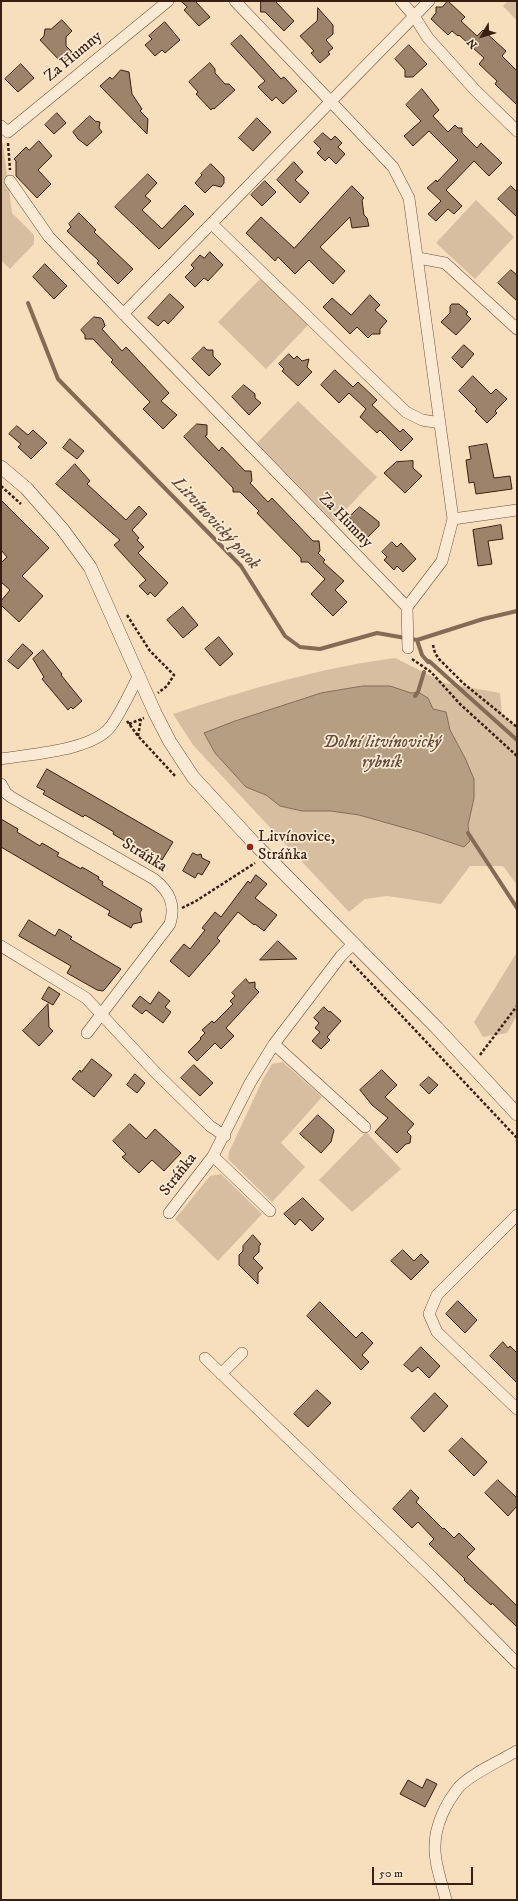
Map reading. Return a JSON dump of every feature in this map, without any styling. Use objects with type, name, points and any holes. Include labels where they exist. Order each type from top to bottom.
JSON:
[{"type":"street","name":"Za Humny","points":[[4,129],[168,1]]},
{"type":"street","points":[[235,1],[393,167],[409,198],[453,519],[442,561],[407,607],[409,653]]},
{"type":"street","points":[[401,1],[414,16],[428,38],[475,90],[517,131]]},
{"type":"street","points":[[123,314],[429,1]]},
{"type":"street","name":"Za Humny","points":[[10,181],[49,237],[407,607]]},
{"type":"street","points":[[212,224],[406,412],[422,420],[440,423]]},
{"type":"street","points":[[418,258],[446,263],[517,328]]},
{"type":"street","points":[[1,467],[26,488],[63,530],[90,567],[155,713],[170,742],[193,777],[253,842],[472,1064],[517,1114]]},
{"type":"street","points":[[453,519],[517,510]]},
{"type":"street","points":[[1,759],[71,748],[93,740],[110,728],[139,675]]},
{"type":"street","name":"Stráňka","points":[[3,791],[154,878],[165,887],[170,896],[172,911]]},
{"type":"street","points":[[87,1033],[170,924],[172,911]]},
{"type":"street","name":"Stráňka","points":[[169,1213],[213,1156],[225,1136],[250,1084],[274,1044],[341,956],[354,943]]},
{"type":"street","points":[[1,946],[76,991],[102,1014],[162,1080],[210,1126],[225,1136]]},
{"type":"street","points":[[274,1044],[365,1127]]},
{"type":"street","points":[[213,1156],[270,1211]]},
{"type":"street","points":[[517,1215],[437,1295],[428,1314],[437,1332],[517,1409]]},
{"type":"street","points":[[221,1374],[242,1353]]},
{"type":"street","points":[[205,1358],[432,1577],[517,1663]]},
{"type":"street","points":[[446,1900],[434,1847],[436,1829],[444,1811],[460,1786],[517,1751]]},
{"type":"path","points":[[4,129],[10,181]]},
{"type":"path","points":[[1,486],[25,508]]},
{"type":"path","points":[[433,645],[435,654],[463,683],[517,726]]},
{"type":"path","points":[[409,653],[431,672],[460,704],[517,756]]},
{"type":"path","points":[[138,736],[141,719]]},
{"type":"path","points":[[172,911],[196,901],[255,863]]},
{"type":"path","points":[[472,1064],[517,1006]]},
{"type":"shaded area","points":[[508,1],[517,1],[517,21],[503,6]]},
{"type":"shaded area","points":[[1,141],[3,144],[12,213],[34,235],[34,244],[10,269],[1,260]]},
{"type":"shaded area","points":[[476,200],[514,237],[475,279],[436,243]]},
{"type":"shaded area","points":[[261,278],[309,324],[266,369],[218,322]]},
{"type":"shaded area","points":[[298,401],[377,477],[334,522],[257,443]]},
{"type":"shaded area","points":[[395,658],[445,683],[500,693],[502,715],[517,728],[517,885],[503,866],[470,866],[441,904],[387,896],[365,899],[349,912],[193,745],[173,714],[283,681],[367,662]],"holes":[[[363,686],[390,686],[411,693],[418,692],[428,698],[433,709],[446,712],[450,730],[465,758],[474,798],[468,825],[470,841],[464,847],[419,832],[359,815],[331,811],[302,811],[280,806],[266,795],[246,787],[215,753],[204,734],[235,721],[321,693]]]},
{"type":"shaded area","points":[[517,952],[517,1015],[507,1033],[483,1037],[474,1022]]},
{"type":"shaded area","points":[[283,1062],[322,1097],[281,1143],[305,1167],[272,1202],[228,1159],[229,1152],[263,1079],[272,1064]]},
{"type":"shaded area","points":[[366,1132],[401,1169],[352,1212],[319,1180]]},
{"type":"shaded area","points":[[221,1174],[262,1214],[218,1261],[175,1219],[210,1176]]},
{"type":"water","name":"Dolní litvínovický rybník","points":[[363,686],[390,686],[411,693],[418,692],[428,698],[433,709],[446,712],[450,730],[474,779],[474,798],[468,825],[470,841],[464,847],[419,832],[359,815],[331,811],[302,811],[280,806],[266,795],[246,787],[215,753],[204,733],[235,721],[321,693]]},
{"type":"building","points":[[181,1],[195,1],[210,17],[199,26],[184,10],[187,7]]},
{"type":"building","points":[[261,1],[275,1],[294,21],[284,31],[265,12],[261,12]]},
{"type":"building","points":[[448,1],[465,17],[461,21],[477,36],[483,30],[506,51],[502,56],[517,71],[517,105],[495,84],[497,81],[479,64],[484,58],[459,35],[458,36],[452,31],[448,35],[431,19],[436,13],[436,7],[442,7]]},
{"type":"building","points":[[318,8],[333,25],[333,34],[326,40],[333,48],[328,52],[330,54],[320,63],[311,53],[314,51],[300,36],[317,21]]},
{"type":"building","points":[[62,20],[72,31],[66,37],[66,46],[72,52],[61,62],[40,40],[44,36],[45,29],[51,29]]},
{"type":"building","points":[[165,22],[180,40],[165,53],[162,50],[155,56],[145,45],[152,39],[149,36]]},
{"type":"building","points":[[241,35],[281,79],[284,77],[297,91],[283,104],[276,97],[272,101],[258,87],[265,81],[231,44]]},
{"type":"building","points":[[409,45],[427,64],[413,77],[405,77],[405,70],[395,59]]},
{"type":"building","points":[[210,63],[215,69],[215,73],[225,84],[229,84],[235,90],[211,110],[196,94],[198,92],[189,82]]},
{"type":"building","points":[[21,64],[34,78],[18,92],[5,79]]},
{"type":"building","points":[[121,70],[129,72],[132,94],[142,109],[140,111],[148,119],[147,134],[100,86],[110,77],[112,79]]},
{"type":"building","points":[[422,89],[439,110],[433,116],[448,132],[455,125],[458,128],[462,128],[462,133],[477,148],[481,143],[502,163],[489,176],[474,161],[446,190],[462,206],[454,214],[448,209],[436,221],[428,214],[441,201],[427,188],[436,180],[437,182],[458,160],[429,131],[413,146],[404,136],[421,121],[406,105]]},
{"type":"building","points":[[57,113],[66,123],[54,134],[45,125]]},
{"type":"building","points":[[90,116],[95,121],[100,122],[99,128],[102,132],[87,146],[78,139],[73,132]]},
{"type":"building","points":[[257,118],[271,132],[253,151],[239,138]]},
{"type":"building","points":[[323,133],[331,140],[335,136],[342,143],[338,147],[345,154],[336,164],[329,157],[325,161],[317,153],[321,149],[314,142]]},
{"type":"building","points":[[39,141],[52,156],[38,170],[51,184],[37,198],[16,176],[16,161],[14,159],[26,147],[29,150]]},
{"type":"building","points":[[294,162],[303,172],[295,180],[309,193],[300,203],[277,180]]},
{"type":"building","points":[[211,164],[224,177],[224,183],[221,187],[213,185],[205,193],[195,183],[202,175],[201,174]]},
{"type":"building","points":[[148,174],[157,183],[145,196],[151,201],[142,210],[162,229],[185,205],[194,214],[159,249],[115,207]]},
{"type":"building","points":[[265,181],[276,192],[262,206],[251,195]]},
{"type":"building","points":[[352,186],[364,198],[362,200],[364,215],[367,218],[369,226],[352,228],[350,217],[320,247],[345,271],[333,284],[309,260],[295,274],[278,257],[275,261],[246,233],[261,217],[294,248]]},
{"type":"building","points":[[511,186],[517,192],[517,217],[498,199]]},
{"type":"building","points":[[79,213],[96,230],[94,232],[133,269],[118,284],[97,263],[99,261],[67,231],[71,227],[69,224]]},
{"type":"building","points":[[210,252],[223,265],[208,281],[204,278],[195,287],[185,277],[194,268],[191,265],[200,255],[204,258]]},
{"type":"building","points":[[45,264],[67,286],[54,299],[33,277]]},
{"type":"building","points":[[511,270],[517,275],[517,301],[498,283]]},
{"type":"building","points":[[170,294],[184,307],[168,324],[164,320],[158,326],[148,318]]},
{"type":"building","points":[[370,295],[380,305],[375,310],[387,321],[380,329],[380,334],[372,334],[368,338],[357,327],[350,334],[323,307],[332,298],[351,315]]},
{"type":"building","points":[[452,304],[459,304],[468,312],[466,314],[471,319],[456,335],[441,322],[450,313],[450,307]]},
{"type":"building","points":[[94,317],[101,318],[103,320],[105,326],[102,329],[122,351],[126,347],[169,393],[161,401],[177,415],[163,429],[143,409],[150,402],[111,362],[113,360],[93,339],[85,339],[85,335],[81,330]]},
{"type":"building","points":[[464,345],[474,354],[462,368],[452,358]]},
{"type":"building","points":[[204,347],[207,350],[213,350],[213,356],[221,364],[209,376],[192,359]]},
{"type":"building","points":[[289,354],[294,359],[297,356],[302,361],[309,359],[307,367],[312,372],[298,386],[282,371],[284,369],[279,364]]},
{"type":"building","points":[[335,370],[353,387],[358,382],[377,400],[372,405],[400,432],[403,429],[413,439],[401,451],[380,430],[377,433],[360,417],[366,409],[349,393],[339,403],[321,385]]},
{"type":"building","points":[[473,376],[491,394],[496,389],[507,399],[495,411],[497,413],[487,423],[475,411],[477,409],[459,391]]},
{"type":"building","points":[[244,385],[255,394],[255,398],[261,403],[249,415],[232,397]]},
{"type":"building","points":[[197,424],[207,425],[207,435],[205,436],[219,451],[222,447],[245,471],[251,471],[252,481],[250,483],[268,502],[272,498],[313,541],[319,541],[320,551],[318,553],[325,560],[323,562],[344,581],[335,590],[347,602],[333,616],[311,594],[325,579],[308,562],[301,562],[301,558],[257,513],[259,511],[240,492],[233,492],[233,488],[184,437]]},
{"type":"building","points":[[17,426],[28,435],[33,430],[47,443],[31,459],[18,447],[21,444],[9,434]]},
{"type":"building","points":[[70,439],[84,451],[77,459],[63,448]]},
{"type":"building","points":[[487,444],[494,478],[510,476],[512,489],[476,494],[474,482],[469,483],[466,460],[471,459],[469,447]]},
{"type":"building","points":[[413,461],[413,468],[422,476],[405,493],[384,473],[396,462]]},
{"type":"building","points":[[75,464],[90,481],[87,484],[126,520],[139,506],[147,514],[132,530],[139,538],[137,540],[144,547],[138,553],[168,583],[155,597],[150,592],[148,595],[139,586],[146,580],[114,545],[120,540],[56,484]]},
{"type":"building","points":[[1,500],[49,548],[22,576],[43,596],[19,622],[1,605],[1,601],[10,590],[1,582],[1,563],[7,557],[1,550]]},
{"type":"building","points":[[360,507],[379,522],[379,526],[365,540],[352,525],[354,523],[349,517]]},
{"type":"building","points":[[501,525],[503,539],[488,541],[492,564],[478,566],[473,530]]},
{"type":"building","points":[[392,542],[397,547],[401,543],[416,559],[403,572],[397,566],[394,570],[384,560],[387,557],[382,552]]},
{"type":"building","points":[[183,607],[198,625],[183,638],[167,620]]},
{"type":"building","points":[[219,637],[233,654],[220,666],[205,649]]},
{"type":"building","points":[[23,644],[33,653],[18,669],[8,661]]},
{"type":"building","points":[[43,650],[82,701],[73,709],[71,707],[68,710],[42,679],[44,677],[33,659]]},
{"type":"building","points":[[47,769],[173,842],[162,860],[154,855],[153,858],[85,815],[83,817],[43,794],[45,791],[37,787]]},
{"type":"building","points":[[1,819],[18,829],[17,832],[40,846],[42,843],[59,853],[57,856],[81,869],[82,867],[99,877],[98,879],[103,882],[102,885],[142,909],[140,913],[142,922],[133,924],[131,928],[108,915],[110,911],[1,847]]},
{"type":"building","points":[[193,853],[197,855],[201,854],[202,858],[210,862],[202,875],[198,873],[195,878],[183,871]]},
{"type":"building","points":[[256,875],[267,884],[255,898],[277,915],[264,931],[238,912],[217,938],[220,941],[189,977],[170,961],[184,944],[190,949],[205,930],[202,928],[215,912],[221,917],[248,881],[250,883]]},
{"type":"building","points":[[29,920],[55,936],[59,929],[72,937],[70,939],[121,969],[103,991],[97,990],[67,973],[71,966],[19,936]]},
{"type":"building","points":[[278,941],[297,959],[260,960]]},
{"type":"building","points":[[246,979],[249,983],[255,982],[255,988],[259,992],[226,1028],[234,1036],[221,1049],[215,1043],[197,1061],[188,1052],[205,1033],[202,1030],[212,1021],[214,1023],[233,1004],[230,1001],[235,996],[232,993]]},
{"type":"building","points":[[49,987],[60,994],[53,1005],[42,999]]},
{"type":"building","points":[[159,992],[170,1001],[165,1007],[171,1012],[163,1023],[146,1010],[142,1014],[132,1006],[140,996],[150,1004]]},
{"type":"building","points":[[48,1004],[49,1027],[53,1031],[39,1046],[23,1031]]},
{"type":"building","points":[[324,1007],[341,1021],[327,1037],[330,1040],[321,1049],[312,1041],[320,1032],[315,1028],[319,1023],[314,1018]]},
{"type":"building","points":[[92,1059],[112,1075],[94,1097],[72,1079],[80,1070],[81,1072]]},
{"type":"building","points":[[194,1065],[213,1083],[200,1096],[181,1078]]},
{"type":"building","points":[[382,1070],[397,1085],[385,1097],[414,1124],[407,1132],[411,1136],[410,1143],[406,1144],[397,1153],[375,1132],[388,1118],[372,1105],[360,1090]]},
{"type":"building","points":[[135,1074],[145,1083],[137,1093],[127,1085]]},
{"type":"building","points":[[429,1077],[438,1085],[429,1094],[420,1085]]},
{"type":"building","points":[[318,1115],[334,1130],[331,1142],[321,1153],[300,1134]]},
{"type":"building","points":[[130,1124],[146,1139],[155,1129],[181,1153],[164,1171],[152,1160],[139,1173],[122,1157],[126,1154],[113,1141]]},
{"type":"building","points":[[303,1198],[324,1219],[312,1231],[300,1219],[295,1225],[284,1214]]},
{"type":"building","points":[[253,1235],[261,1244],[259,1246],[259,1252],[253,1258],[263,1268],[258,1273],[258,1284],[239,1265],[239,1255],[243,1251],[243,1246]]},
{"type":"building","points":[[403,1250],[414,1261],[421,1254],[429,1262],[411,1280],[391,1261]]},
{"type":"building","points":[[458,1301],[477,1320],[465,1333],[446,1314]]},
{"type":"building","points":[[320,1302],[356,1338],[362,1332],[373,1343],[362,1355],[369,1362],[361,1370],[307,1316]]},
{"type":"building","points":[[503,1342],[508,1348],[510,1346],[517,1353],[517,1383],[490,1356]]},
{"type":"building","points":[[421,1347],[440,1366],[429,1378],[418,1367],[412,1372],[404,1365]]},
{"type":"building","points":[[317,1390],[331,1403],[308,1427],[294,1414]]},
{"type":"building","points":[[435,1393],[448,1406],[424,1432],[411,1418]]},
{"type":"building","points":[[462,1438],[487,1462],[474,1476],[449,1451]]},
{"type":"building","points":[[498,1480],[517,1498],[517,1506],[508,1516],[485,1493]]},
{"type":"building","points":[[411,1490],[419,1498],[416,1502],[443,1529],[444,1528],[454,1538],[459,1533],[475,1549],[467,1557],[517,1606],[517,1627],[492,1603],[491,1605],[464,1580],[465,1579],[429,1544],[434,1539],[418,1522],[412,1528],[393,1509]]},
{"type":"building","points":[[427,1779],[437,1784],[425,1807],[400,1794],[408,1780],[422,1788]]},
{"type":"waterway","name":"Litvínovický potok","points":[[28,303],[58,379],[241,566],[285,636],[300,647],[320,649],[377,633],[417,640],[422,655],[428,662]]},
{"type":"waterway","points":[[417,640],[483,619],[517,611]]},
{"type":"waterway","name":"Litvínovický potok","points":[[429,661],[517,740]]},
{"type":"waterway","name":"Litvínovický potok","points":[[415,696],[418,692],[424,672]]},
{"type":"waterway","name":"Litvínovický potok","points":[[468,833],[517,908]]},
{"type":"place","name":"Litvínovice, Stráňka","points":[[250,847]]}]
